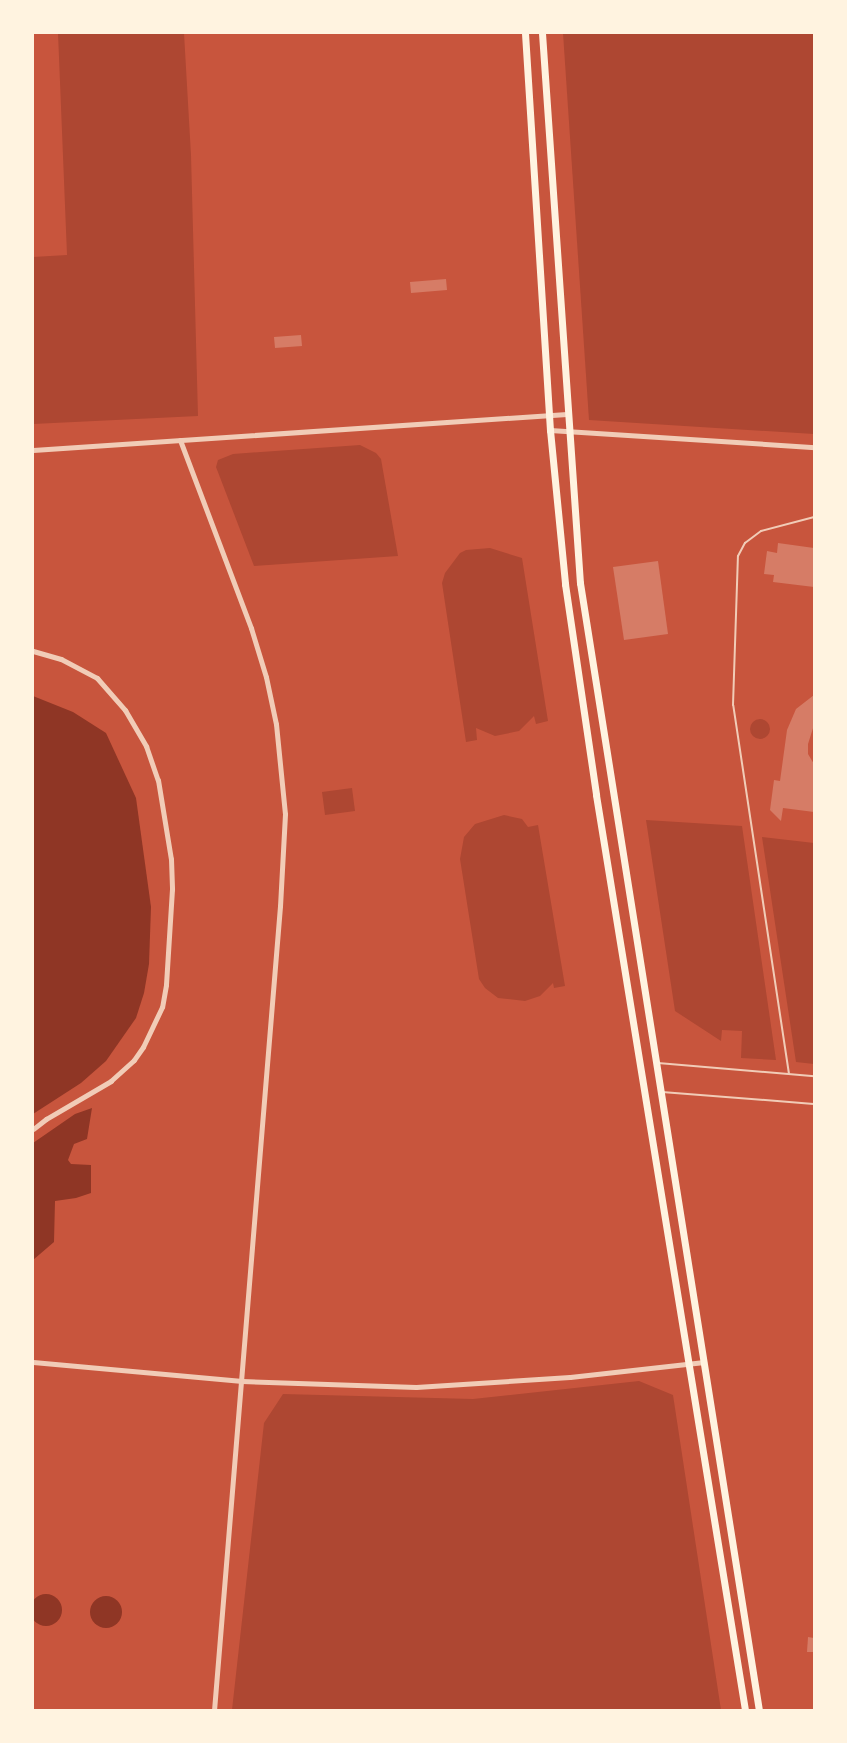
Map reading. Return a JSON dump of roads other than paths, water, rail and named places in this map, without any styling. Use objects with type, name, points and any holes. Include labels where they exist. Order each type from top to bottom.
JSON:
[{"type":"main road","points":[[525,33],[550,430],[565,584],[594,783],[745,1710]]},
{"type":"main road","points":[[542,33],[580,583],[759,1710]]},
{"type":"street","points":[[33,450],[567,414]]},
{"type":"street","points":[[550,430],[814,447]]},
{"type":"street","points":[[180,440],[251,628],[266,677],[283,775],[284,858],[214,1710]]},
{"type":"street","points":[[33,651],[61,659],[97,678],[125,710],[146,746],[158,780],[171,860],[172,889],[166,985],[162,1007],[143,1047],[134,1060],[111,1081],[46,1119],[33,1130]]},
{"type":"street","points":[[33,1362],[242,1381],[404,1387],[483,1385],[704,1362]]},
{"type":"lane","points":[[789,1074],[733,705],[738,556],[745,543],[761,531],[814,517]]},
{"type":"lane","points":[[657,1063],[814,1076]]},
{"type":"lane","points":[[662,1092],[814,1104]]}]
